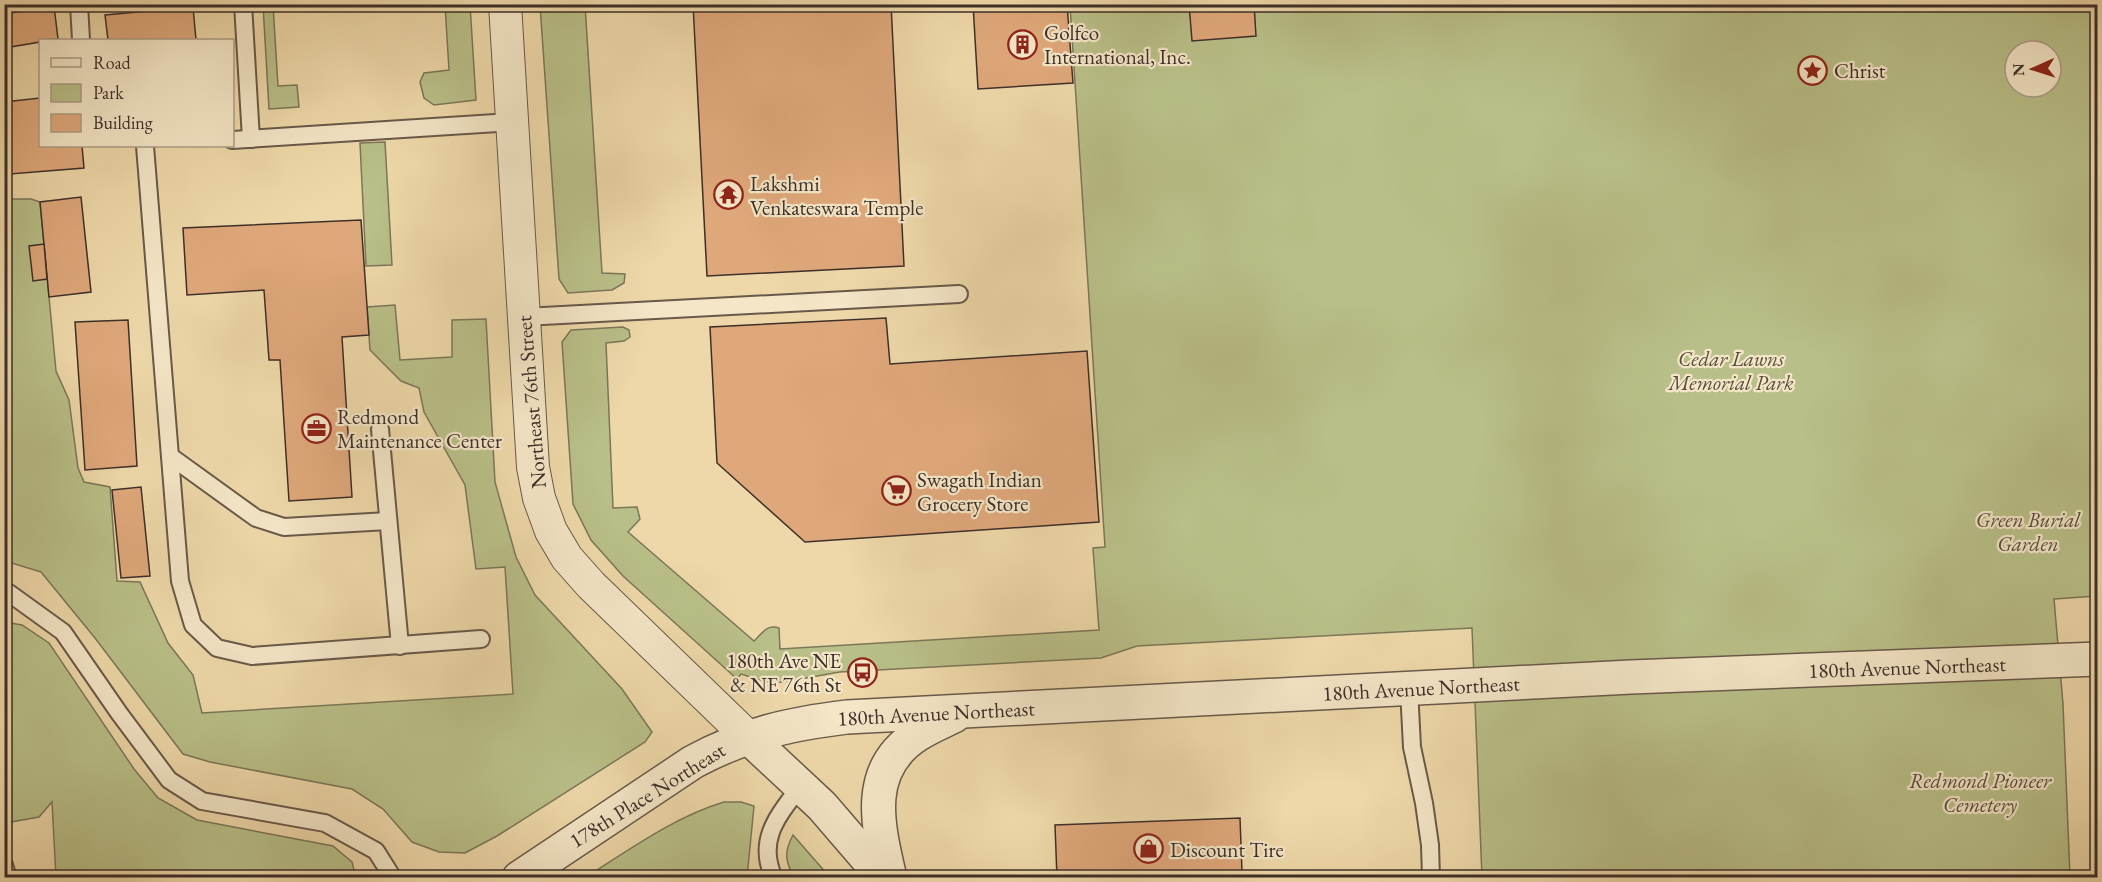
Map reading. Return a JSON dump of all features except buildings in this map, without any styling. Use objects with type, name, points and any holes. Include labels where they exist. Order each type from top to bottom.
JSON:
[{"type":"street","name":"Northeast 76th Street","points":[[505,4],[533,466],[539,498],[551,531],[567,558],[591,585],[801,785],[846,832],[884,878]]},
{"type":"street","name":"180th Avenue Northeast","points":[[747,736],[807,722],[847,717],[1619,678],[2097,659]]},
{"type":"street","points":[[890,878],[878,816],[878,796],[882,778],[890,763],[915,736],[966,711]]},
{"type":"street","name":"178th Place Northeast","points":[[523,876],[693,762],[747,736]]},
{"type":"lane","points":[[79,4],[81,39]]},
{"type":"lane","points":[[243,4],[251,139]]},
{"type":"lane","points":[[234,141],[512,122]]},
{"type":"lane","points":[[145,147],[180,581],[193,625],[217,648],[252,656],[481,639]]},
{"type":"lane","points":[[524,317],[959,294]]},
{"type":"lane","points":[[380,429],[400,646]]},
{"type":"lane","points":[[170,456],[256,518],[284,527],[388,521]]},
{"type":"lane","points":[[4,594],[9,593],[63,632],[119,713],[170,780],[202,801],[325,823],[376,851],[393,878]]},
{"type":"lane","points":[[1409,689],[1412,747],[1431,845],[1431,878]]},
{"type":"lane","points":[[774,878],[767,851],[770,831],[801,785]]},
{"type":"lane","points":[[4,865],[8,878]]},
{"type":"green space","points":[[263,5],[273,5],[278,86],[297,85],[299,107],[269,109]]},
{"type":"green space","points":[[445,5],[470,5],[476,100],[434,105],[424,98],[420,82],[424,73],[449,70]]},
{"type":"green space","points":[[540,5],[585,5],[602,273],[625,274],[624,283],[612,290],[568,293],[559,279]]},
{"type":"green space","name":"Cedar Lawns Memorial Park","points":[[1070,5],[2097,5],[2097,596],[2054,599],[2063,704],[2070,877],[1482,877],[1472,628],[1137,646],[1101,658],[840,672],[783,682],[767,682],[741,674],[737,679],[623,576],[591,540],[573,504],[562,342],[571,330],[623,327],[629,330],[630,337],[624,341],[606,343],[613,508],[637,507],[640,519],[628,532],[754,641],[771,627],[779,628],[780,649],[1099,630],[1093,548],[1105,547]]},
{"type":"green space","points":[[385,142],[392,265],[366,266],[360,143]]},
{"type":"green space","points":[[4,199],[31,199],[40,202],[56,371],[69,400],[78,468],[84,482],[110,487],[117,581],[140,582],[168,643],[193,675],[202,713],[513,694],[505,567],[476,569],[465,485],[424,412],[419,388],[401,381],[370,350],[367,307],[395,305],[400,360],[452,357],[452,320],[486,319],[495,482],[516,557],[535,595],[622,689],[652,732],[645,742],[497,836],[465,853],[439,852],[412,842],[383,809],[352,789],[210,762],[183,754],[95,638],[41,572],[5,561]]},
{"type":"green space","points":[[5,622],[22,625],[49,643],[134,769],[158,798],[197,820],[333,846],[352,862],[356,877],[56,877],[52,802],[39,817],[5,823]]},
{"type":"green space","points":[[724,802],[741,802],[754,806],[747,877],[586,877],[670,825],[705,808]]},
{"type":"green space","points":[[793,835],[829,877],[794,877],[787,856]]},
{"type":"place","name":"Golfco International, Inc.","points":[[1023,44]]},
{"type":"place","name":"Christ","points":[[1813,70]]},
{"type":"place","name":"Lakshmi Venkateswara Temple","points":[[729,195]]},
{"type":"place","name":"Redmond Maintenance Center","points":[[316,428]]},
{"type":"place","name":"Swagath Indian Grocery Store","points":[[896,491]]},
{"type":"place","name":"180th Ave NE & NE 76th St","points":[[862,672]]},
{"type":"place","name":"Discount Tire","points":[[1149,849]]},
{"type":"park label","name":"Green Burial Garden","points":[[2028,531]]},
{"type":"park label","name":"Redmond Pioneer Cemetery","points":[[1980,792]]}]
